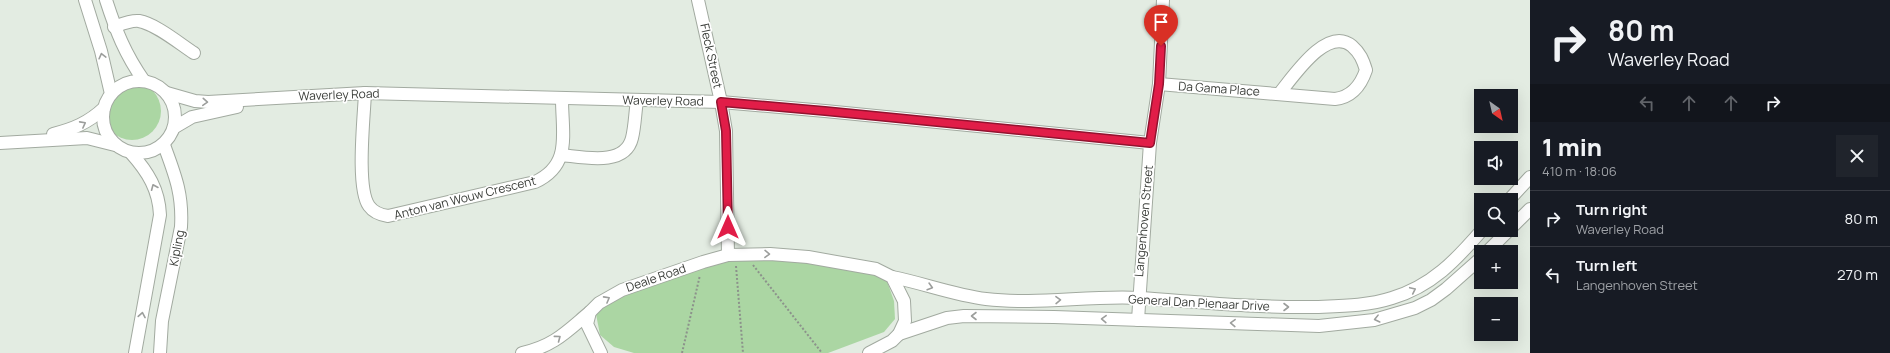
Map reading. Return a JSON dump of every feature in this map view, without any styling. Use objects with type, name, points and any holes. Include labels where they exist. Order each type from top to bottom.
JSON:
[{"type":"street","points":[[85,0],[101,51],[111,94]]},
{"type":"street","points":[[106,0],[114,27],[130,61],[144,81]]},
{"type":"street","name":"Fleck Street","points":[[698,0],[726,131],[736,255]]},
{"type":"street","name":"Langenhoven Street","points":[[1138,320],[1138,298],[1150,143],[1159,84],[1163,0]]},
{"type":"street","points":[[114,27],[128,22],[139,21],[156,29],[194,53]]},
{"type":"street","name":"Da Gama Place","points":[[1159,84],[1320,99],[1344,98],[1358,86],[1364,75],[1366,70],[1364,61],[1358,51],[1350,44],[1341,41],[1331,42],[1321,47],[1312,55],[1279,94]]},
{"type":"street","points":[[0,143],[87,138],[115,145],[131,153],[148,152],[164,145],[175,127],[175,109],[167,93],[156,85],[144,81],[126,83],[111,94],[104,108],[103,118],[104,128],[108,137],[115,145]]},
{"type":"street","name":"Waverley Road","points":[[167,93],[195,101],[208,102],[365,93],[562,100],[721,102],[1150,143]]},
{"type":"street","name":"Anton van Wouw Crescent","points":[[365,93],[362,155],[364,191],[369,206],[378,214],[388,216],[398,215],[535,182],[555,170],[560,161],[561,155],[562,100]]},
{"type":"street","name":"Waverley Road","points":[[175,127],[192,117],[269,99]]},
{"type":"street","points":[[561,155],[598,158],[621,154],[627,148],[632,139],[637,101]]},
{"type":"street","points":[[19,142],[80,126],[93,118],[104,108]]},
{"type":"street","name":"Kipling","points":[[160,353],[162,321],[181,227],[182,213],[180,190],[164,145]]},
{"type":"street","name":"Kipling","points":[[131,153],[150,176],[159,202],[160,216],[135,353]]},
{"type":"street","points":[[1515,193],[1530,177]]},
{"type":"street","points":[[1518,221],[1530,209]]},
{"type":"street","name":"General Dan Pienaar Drive","points":[[736,255],[770,254],[808,257],[876,269],[892,277],[965,296],[987,299],[1047,300],[1138,298],[1280,307],[1320,307],[1364,305],[1393,298],[1413,291],[1443,272],[1476,237]]},
{"type":"street","points":[[1494,245],[1502,237]]},
{"type":"street","name":"Deale Road","points":[[522,353],[540,349],[555,341],[599,303],[622,290],[703,262],[736,255]]},
{"type":"street","name":"General Dan Pienaar Drive","points":[[869,353],[892,341],[899,334],[947,318],[964,316],[1319,326],[1374,320],[1415,308],[1446,289],[1474,264]]},
{"type":"street","points":[[892,277],[904,301],[905,320],[899,334]]},
{"type":"street","points":[[1319,326],[1320,307]]},
{"type":"street","points":[[590,312],[587,324],[601,353]]},
{"type":"path","points":[[736,255],[743,353]]},
{"type":"path","points":[[736,255],[822,353]]},
{"type":"path","points":[[682,353],[703,262]]},
{"type":"green space","points":[[126,82],[138,82],[153,90],[161,105],[161,117],[153,132],[138,140],[126,140],[111,132],[103,117],[103,105],[111,90]]},
{"type":"green space","points":[[751,256],[869,270],[887,281],[894,301],[895,319],[884,332],[828,353],[634,353],[614,347],[600,335],[596,314],[610,297],[698,265]]},
{"type":"route","points":[[728,227],[726,131],[721,102],[1150,143],[1159,84],[1161,46]]}]
